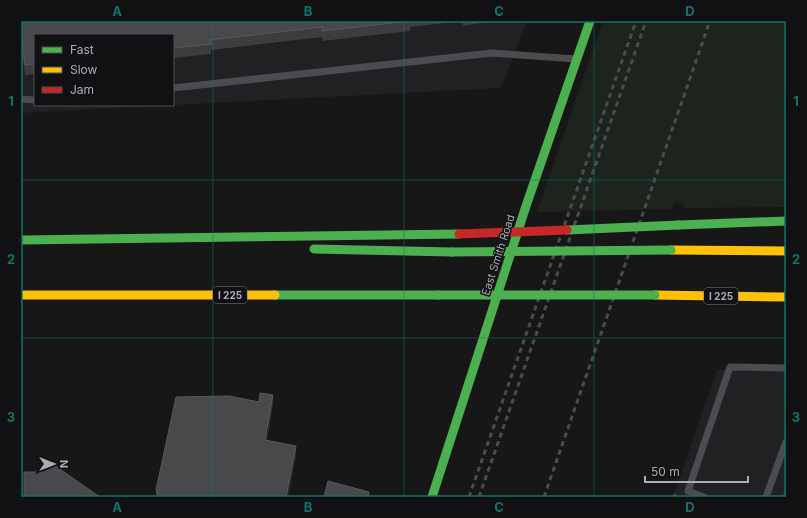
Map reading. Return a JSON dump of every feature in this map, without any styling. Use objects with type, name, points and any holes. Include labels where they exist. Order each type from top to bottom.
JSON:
[{"type":"main road","name":"East Smith Road","points":[[432,497],[526,206],[590,21]]},
{"type":"main road","points":[[21,242],[458,234],[786,221]]},
{"type":"main road","points":[[21,242],[197,247]]},
{"type":"main road","points":[[309,249],[452,252],[671,250],[786,251]]},
{"type":"main road","name":"I 225","points":[[21,295],[786,296]]},
{"type":"lane","points":[[174,88],[492,53],[576,60]]},
{"type":"lane","points":[[21,99],[34,100]]},
{"type":"lane","points":[[704,497],[688,491],[730,367],[786,368]]},
{"type":"lane","points":[[766,497],[786,442]]},
{"type":"shaded area","points":[[21,21],[527,21],[501,88],[174,105],[174,34],[34,34],[34,106],[155,106],[21,113]]},
{"type":"shaded area","points":[[603,21],[786,21],[786,207],[683,208],[684,204],[674,203],[672,209],[537,212]]},
{"type":"shaded area","points":[[786,367],[786,497],[673,497],[717,370]]},
{"type":"building","points":[[21,21],[410,21],[322,31],[322,27],[210,40],[211,44],[174,48],[174,34],[34,34],[34,64],[25,65]]},
{"type":"building","points":[[260,393],[273,395],[265,440],[296,446],[286,497],[159,497],[156,490],[176,397],[229,396],[259,402]]},
{"type":"building","points":[[51,463],[100,497],[24,497],[24,472],[45,472]]},
{"type":"building","points":[[328,481],[369,492],[368,497],[324,497]]},
{"type":"building","points":[[786,490],[786,497],[783,497]]},
{"type":"railway","points":[[469,497],[636,21]]},
{"type":"railway","points":[[479,497],[646,21]]},
{"type":"railway","points":[[544,497],[710,21]]},
{"type":"traffic: fast","points":[[432,497],[526,206],[590,21]]},
{"type":"traffic: fast","points":[[679,225],[786,221]]},
{"type":"traffic: fast","points":[[567,230],[679,225]]},
{"type":"traffic: fast","points":[[21,240],[459,234]]},
{"type":"traffic: fast","points":[[314,249],[452,252]]},
{"type":"traffic: fast","points":[[452,252],[671,250]]},
{"type":"traffic: fast","points":[[275,295],[438,295]]},
{"type":"traffic: fast","points":[[438,295],[655,295]]},
{"type":"traffic: slow","points":[[671,250],[786,251]]},
{"type":"traffic: slow","points":[[21,295],[275,295]]},
{"type":"traffic: slow","points":[[655,295],[786,297]]},
{"type":"traffic: jam","points":[[459,234],[567,230]]}]
